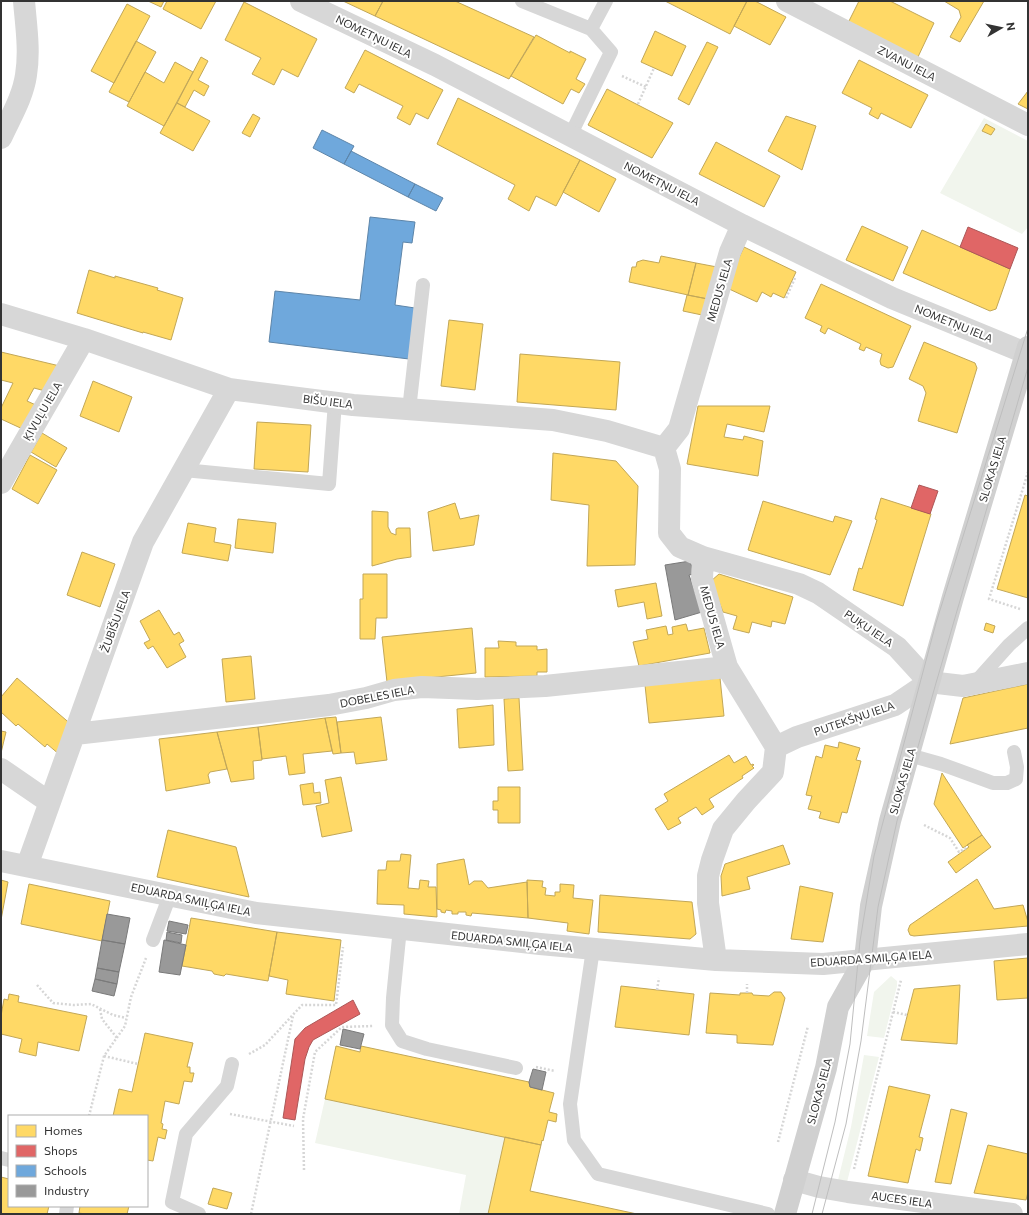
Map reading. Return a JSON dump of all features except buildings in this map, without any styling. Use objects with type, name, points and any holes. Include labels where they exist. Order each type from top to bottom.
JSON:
[{"type":"main road","name":"SLOKAS IELA","points":[[785,1214],[826,1068],[838,1007],[865,959],[871,906],[890,821],[953,597],[1027,351]]},
{"type":"street","points":[[1,138],[19,98],[26,76],[27,52],[24,1]]},
{"type":"street","name":"NOMETŅU IELA","points":[[301,1],[435,65],[742,225],[892,298],[1027,351]]},
{"type":"street","name":"ZVANU IELA","points":[[787,1],[1028,125]]},
{"type":"street","name":"MEDUS IELA","points":[[664,448],[679,429],[730,252],[742,225]]},
{"type":"street","name":"BIŠU IELA","points":[[1,314],[84,339],[229,389],[409,410],[553,420],[607,431],[664,448]]},
{"type":"street","name":"ĶIVUĻU IELA","points":[[1,483],[84,339]]},
{"type":"street","name":"ŽUBĪŠU IELA","points":[[27,866],[143,542],[229,389]]},
{"type":"street","points":[[664,448],[670,469],[669,533],[680,547],[703,557]]},
{"type":"street","name":"MEDUS IELA","points":[[703,557],[702,579],[727,667],[776,747]]},
{"type":"street","name":"PUĶU IELA","points":[[703,557],[799,584],[818,593],[896,647],[929,682]]},
{"type":"street","name":"DOBELES IELA","points":[[74,734],[329,705],[366,698],[394,690],[415,688],[477,689],[545,686],[727,667]]},
{"type":"street","points":[[929,682],[963,686],[1028,673]]},
{"type":"street","name":"PUTEKŠŅU IELA","points":[[776,747],[797,737],[895,705],[929,682]]},
{"type":"street","points":[[716,960],[708,903],[708,876],[712,860],[723,829],[773,772],[776,747]]},
{"type":"street","points":[[1,769],[49,802]]},
{"type":"street","name":"EDUARDA SMIĻĢA IELA","points":[[1,861],[256,913],[593,949],[716,960],[823,964],[1028,944]]},
{"type":"street","name":"AUCES IELA","points":[[794,1180],[819,1187],[922,1208],[1012,1214]]},
{"type":"lane","points":[[522,1],[590,29],[611,52],[570,136]]},
{"type":"lane","points":[[590,29],[606,1]]},
{"type":"lane","points":[[409,410],[423,285]]},
{"type":"lane","points":[[184,470],[329,484],[334,402]]},
{"type":"lane","points":[[973,684],[1009,645],[1028,628]]},
{"type":"lane","points":[[909,754],[993,783],[1006,783],[1016,779],[1017,767],[1014,752]]},
{"type":"lane","points":[[153,940],[170,895]]},
{"type":"lane","points":[[400,928],[393,998],[392,1025],[402,1041],[427,1049],[516,1068]]},
{"type":"lane","points":[[593,949],[570,1104],[574,1140],[598,1174],[768,1214]]},
{"type":"lane","points":[[199,1214],[172,1202],[186,1134],[227,1086],[232,1064]]},
{"type":"path","points":[[603,68],[646,87]]},
{"type":"path","points":[[638,104],[654,68]]},
{"type":"path","points":[[786,298],[798,273]]},
{"type":"path","points":[[1021,609],[989,599],[1028,472]]},
{"type":"path","points":[[924,825],[950,838],[959,852],[966,848]]},
{"type":"path","points":[[89,1115],[104,1056],[125,1026],[131,997],[153,940]]},
{"type":"path","points":[[232,1064],[265,1045],[302,1005],[336,1005],[343,953]]},
{"type":"path","points":[[848,1192],[907,956]]},
{"type":"path","points":[[37,985],[53,1003],[74,1005],[91,1004],[126,1018]]},
{"type":"path","points":[[99,1008],[102,1019],[117,1038]]},
{"type":"path","points":[[893,1012],[908,1015]]},
{"type":"path","points":[[251,1214],[293,1015]]},
{"type":"path","points":[[777,1146],[809,1019]]},
{"type":"path","points":[[304,1170],[303,1119],[315,1052],[342,1027],[392,1025]]},
{"type":"path","points":[[104,1056],[138,1064]]},
{"type":"path","points":[[207,1109],[294,1126]]},
{"type":"shaded area","points":[[984,118],[1028,141],[1028,227],[1022,234],[940,193]]},
{"type":"shaded area","points":[[891,976],[897,981],[897,986],[884,1038],[867,1036],[874,992]]},
{"type":"shaded area","points":[[864,1055],[879,1057],[847,1182],[838,1180],[851,1127]]},
{"type":"shaded area","points":[[325,1099],[505,1137],[488,1214],[459,1214],[466,1175],[315,1143]]},
{"type":"tram line","points":[[812,1214],[835,1122],[850,1044],[860,941],[874,856],[936,623],[1028,328]]},
{"type":"tram line","points":[[822,1214],[846,1124],[861,1041],[878,907],[897,821],[1028,367]]}]
